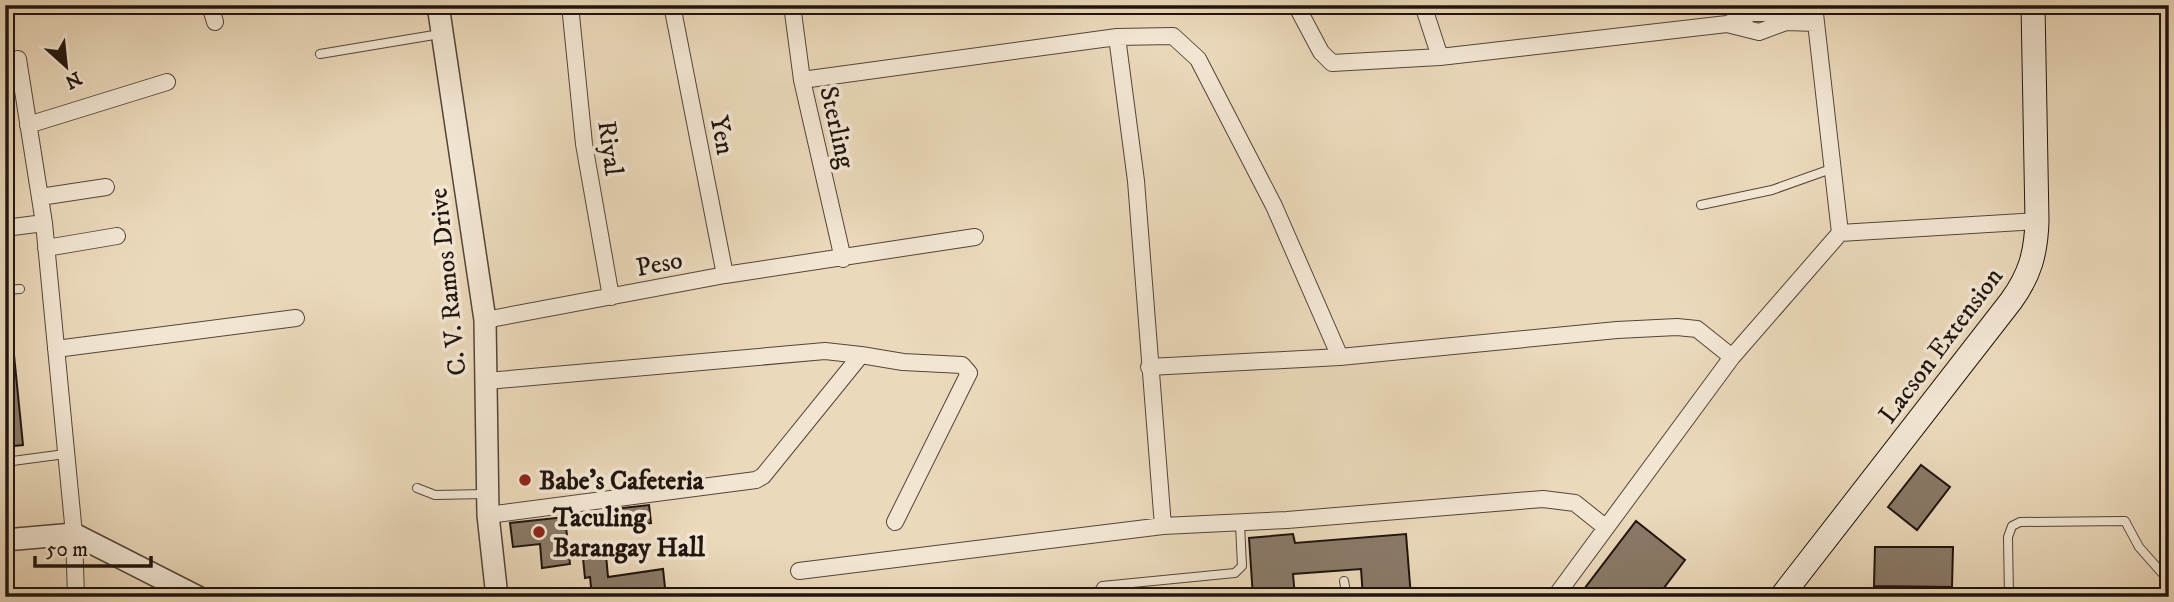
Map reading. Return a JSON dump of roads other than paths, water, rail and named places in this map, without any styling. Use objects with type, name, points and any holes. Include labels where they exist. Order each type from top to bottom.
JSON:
[{"type":"main road","name":"Lacson Extension","points":[[1781,597],[2023,284],[2036,251],[2033,5]]},
{"type":"street","points":[[210,5],[215,22]]},
{"type":"street","name":"C. V. Ramos Drive","points":[[438,5],[485,320],[488,505],[497,597]]},
{"type":"street","name":"Riyal","points":[[570,5],[584,144],[611,298]]},
{"type":"street","name":"Yen","points":[[672,5],[725,275]]},
{"type":"street","name":"Sterling","points":[[792,5],[802,80],[842,259]]},
{"type":"street","points":[[1296,5],[1321,52],[1332,63],[1440,57],[1727,24],[1752,13],[1771,13],[1814,6],[1840,233]]},
{"type":"street","points":[[1423,5],[1440,57]]},
{"type":"street","points":[[1727,24],[1759,32],[1786,22],[1816,23]]},
{"type":"street","points":[[802,80],[1117,37],[1173,36],[1198,59],[1279,217],[1340,357]]},
{"type":"street","points":[[1117,37],[1136,181],[1163,526]]},
{"type":"street","points":[[18,59],[44,223],[74,534],[76,597]]},
{"type":"street","points":[[28,125],[167,82]]},
{"type":"street","points":[[40,197],[106,187]]},
{"type":"street","points":[[1555,597],[1732,357],[1840,233],[2037,221]]},
{"type":"street","points":[[5,228],[44,223]]},
{"type":"street","points":[[46,248],[117,236]]},
{"type":"street","name":"Peso","points":[[485,320],[725,275],[975,237]]},
{"type":"street","points":[[55,349],[296,318]]},
{"type":"street","points":[[1149,367],[1340,357],[1617,330],[1677,327],[1698,329],[1732,357]]},
{"type":"street","points":[[487,381],[825,351],[903,362],[961,365],[969,373],[895,522]]},
{"type":"street","points":[[488,505],[756,480],[764,475],[861,355]]},
{"type":"street","points":[[799,571],[1163,526],[1240,524],[1543,499],[1575,503],[1605,527]]},
{"type":"street","points":[[5,540],[74,534],[198,597]]},
{"type":"lane","points":[[320,54],[442,33]]},
{"type":"lane","points":[[1701,205],[1772,190],[1831,169]]},
{"type":"lane","points":[[5,290],[20,289]]},
{"type":"lane","points":[[5,462],[65,454]]},
{"type":"lane","points":[[416,488],[435,495],[488,505]]},
{"type":"lane","points":[[2009,597],[2008,537],[2012,526],[2020,522],[2125,521],[2139,547],[2169,581]]},
{"type":"lane","points":[[1095,597],[1102,586],[1235,573],[1242,566],[1240,524]]},
{"type":"lane","points":[[1344,581],[1346,597]]},
{"type":"place","name":"Babe’s Cafeteria","points":[[525,480]]},
{"type":"place","name":"Taculing Barangay Hall","points":[[539,532]]}]
